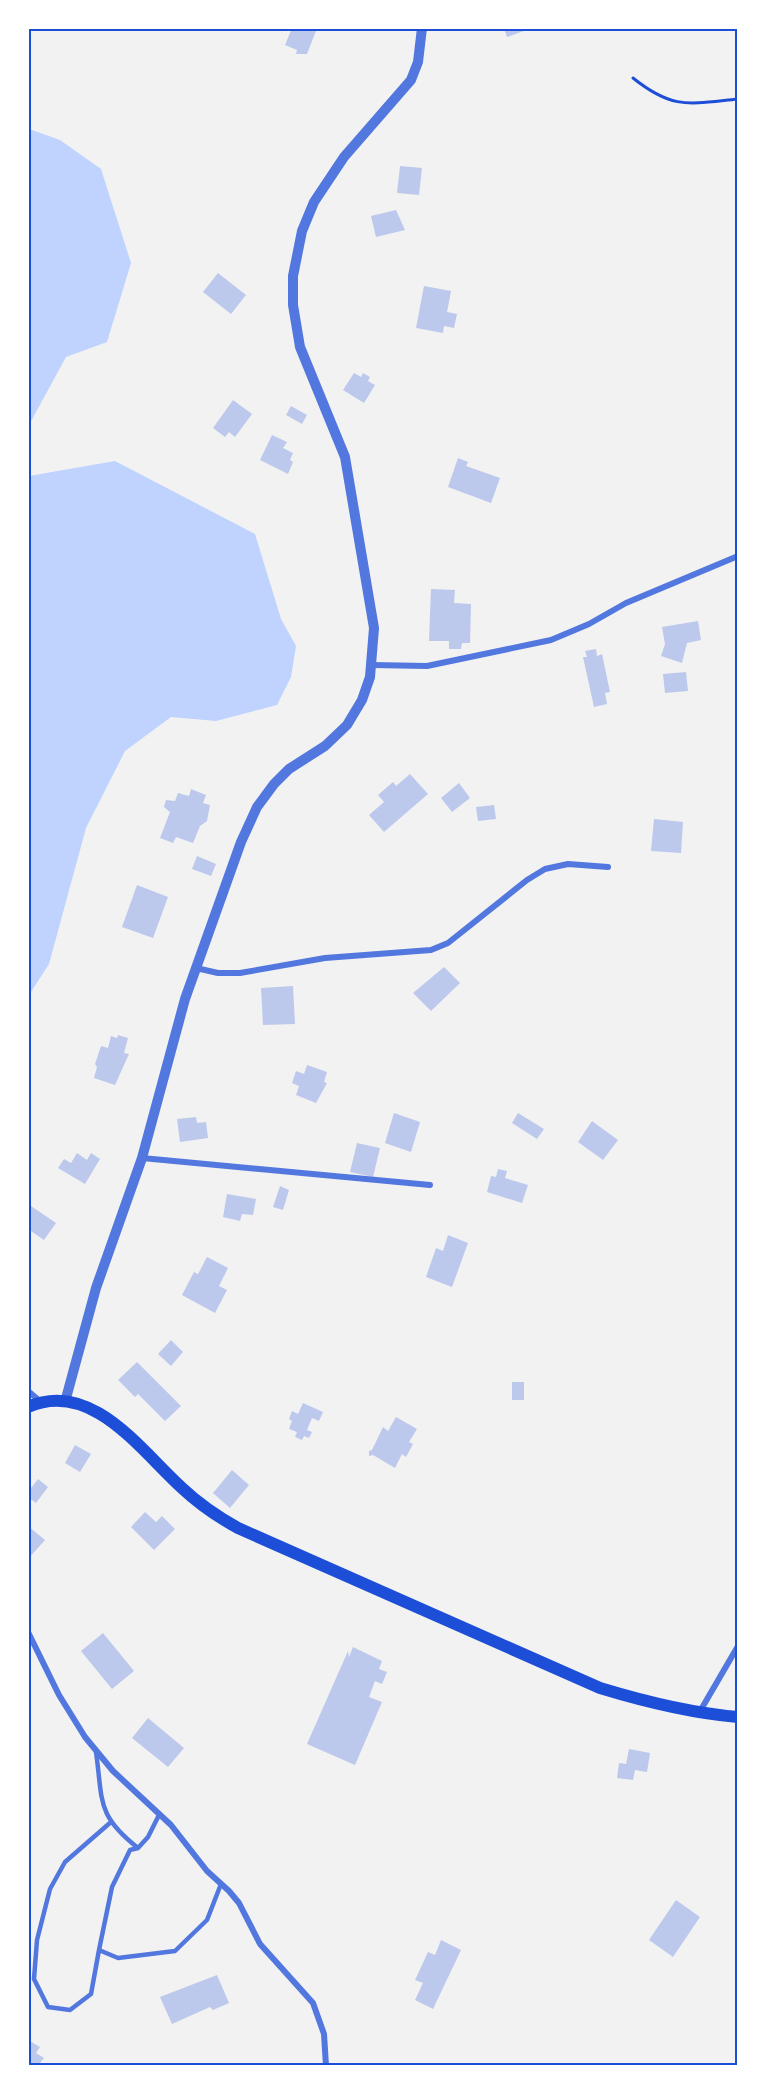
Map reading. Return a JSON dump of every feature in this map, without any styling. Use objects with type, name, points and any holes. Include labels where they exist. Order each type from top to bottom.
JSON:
[{"type":"main road","points":[[28,1407],[41,1402],[65,1401],[95,1410],[182,1488],[215,1515],[238,1528],[600,1688],[647,1703],[698,1713],[738,1717]]},
{"type":"street","points":[[65,1401],[96,1288],[142,1158],[185,999],[229,872],[257,807],[289,769],[325,746],[347,725],[362,700],[372,666],[373,616],[345,457],[300,347],[293,305],[293,276],[302,231],[314,202],[344,157],[411,80],[418,62],[422,28]]},
{"type":"street","points":[[372,666],[427,666],[551,639],[589,624],[626,603],[738,556]]},
{"type":"street","points":[[196,968],[218,973],[240,973],[325,958],[431,951],[448,944],[527,880],[545,869],[568,864],[608,867]]},
{"type":"street","points":[[142,1158],[430,1185]]},
{"type":"street","points":[[28,1391],[41,1402]]},
{"type":"street","points":[[28,1632],[68,1710],[96,1751],[171,1825],[207,1871],[239,1903],[260,1944],[313,2003],[324,2034],[326,2066]]},
{"type":"street","points":[[698,1713],[738,1646]]},
{"type":"lane","points":[[96,1751],[104,1813],[118,1832],[138,1848]]},
{"type":"lane","points":[[111,1822],[65,1862],[50,1889],[37,1940],[34,1979],[48,2007],[70,2010],[91,1994],[112,1887],[130,1850],[138,1848],[148,1837],[159,1815]]},
{"type":"lane","points":[[99,1950],[118,1958],[175,1951],[207,1920],[221,1884]]},
{"type":"path","points":[[633,78],[654,95],[682,104],[738,99]]},
{"type":"water","points":[[29,129],[60,140],[101,169],[131,263],[107,342],[66,357],[29,425]]},
{"type":"water","points":[[115,461],[255,534],[281,619],[296,646],[291,677],[277,705],[216,721],[171,717],[125,751],[86,828],[49,964],[29,995],[29,476]]},
{"type":"building","points":[[292,28],[317,28],[307,54],[296,54],[297,50],[285,45]]},
{"type":"building","points":[[504,28],[529,28],[529,29],[507,37]]},
{"type":"building","points":[[400,166],[422,168],[419,195],[397,193]]},
{"type":"building","points":[[396,210],[405,230],[376,237],[371,216]]},
{"type":"building","points":[[218,273],[246,295],[231,314],[203,292]]},
{"type":"building","points":[[424,286],[451,291],[447,312],[457,314],[454,328],[444,326],[443,333],[416,328]]},
{"type":"building","points":[[354,373],[361,377],[363,373],[370,377],[368,381],[375,385],[364,403],[343,390]]},
{"type":"building","points":[[233,400],[252,414],[235,437],[229,432],[225,437],[213,428]]},
{"type":"building","points":[[291,406],[307,415],[302,424],[286,415]]},
{"type":"building","points":[[272,435],[287,442],[283,448],[293,453],[290,460],[293,462],[288,474],[260,460]]},
{"type":"building","points":[[458,458],[468,462],[466,466],[500,478],[491,503],[448,487]]},
{"type":"building","points":[[431,589],[455,590],[454,603],[471,604],[470,643],[462,643],[461,649],[449,649],[449,641],[429,641]]},
{"type":"building","points":[[698,621],[701,640],[687,643],[682,663],[661,656],[665,644],[662,627]]},
{"type":"building","points":[[596,649],[597,656],[602,654],[610,692],[605,693],[607,704],[594,707],[583,657],[587,657],[585,651]]},
{"type":"building","points":[[686,672],[688,691],[665,693],[663,674]]},
{"type":"building","points":[[410,774],[428,794],[384,832],[369,815],[384,802],[378,795],[393,782],[396,786]]},
{"type":"building","points":[[459,783],[470,798],[452,812],[441,798]]},
{"type":"building","points":[[191,789],[206,795],[203,803],[210,805],[207,821],[200,826],[193,843],[176,837],[173,843],[160,838],[170,812],[164,807],[166,800],[175,801],[178,793],[189,796]]},
{"type":"building","points":[[494,805],[496,819],[478,821],[476,807]]},
{"type":"building","points":[[654,819],[683,822],[681,853],[651,851]]},
{"type":"building","points":[[197,856],[216,864],[211,876],[192,869]]},
{"type":"building","points":[[137,885],[168,897],[153,938],[122,927]]},
{"type":"building","points":[[444,967],[460,983],[431,1011],[413,993]]},
{"type":"building","points":[[293,986],[295,1024],[263,1025],[261,988]]},
{"type":"building","points":[[118,1035],[128,1038],[124,1053],[129,1054],[115,1085],[94,1078],[97,1067],[95,1064],[101,1046],[108,1048],[111,1036],[117,1038]]},
{"type":"building","points":[[307,1065],[327,1072],[324,1082],[327,1083],[316,1103],[296,1095],[299,1086],[292,1083],[296,1071],[304,1074]]},
{"type":"building","points":[[394,1113],[420,1122],[411,1152],[385,1143]]},
{"type":"building","points":[[518,1113],[544,1129],[537,1139],[512,1123]]},
{"type":"building","points":[[196,1117],[197,1123],[206,1122],[208,1138],[180,1142],[177,1119]]},
{"type":"building","points":[[592,1121],[618,1140],[603,1160],[578,1142]]},
{"type":"building","points":[[357,1143],[380,1148],[373,1177],[350,1172]]},
{"type":"building","points":[[77,1153],[87,1160],[91,1153],[100,1159],[85,1184],[58,1168],[64,1159],[71,1163]]},
{"type":"building","points":[[498,1169],[507,1171],[505,1178],[528,1185],[522,1203],[487,1192],[491,1176],[496,1177]]},
{"type":"building","points":[[280,1186],[289,1190],[283,1210],[273,1207]]},
{"type":"building","points":[[227,1194],[256,1199],[253,1215],[242,1214],[240,1221],[223,1217]]},
{"type":"building","points":[[28,1204],[56,1223],[44,1240],[28,1229]]},
{"type":"building","points":[[448,1235],[468,1243],[452,1287],[426,1277],[436,1248],[443,1251]]},
{"type":"building","points":[[207,1257],[228,1268],[219,1286],[227,1290],[215,1313],[182,1295],[194,1272],[198,1274]]},
{"type":"building","points":[[171,1340],[183,1352],[171,1366],[158,1354]]},
{"type":"building","points":[[137,1362],[181,1406],[165,1421],[138,1394],[135,1397],[118,1380]]},
{"type":"building","points":[[512,1382],[524,1382],[524,1400],[512,1400]]},
{"type":"building","points":[[303,1403],[323,1412],[319,1421],[312,1418],[307,1430],[312,1432],[309,1438],[304,1436],[302,1440],[295,1437],[297,1432],[289,1429],[292,1421],[289,1419],[292,1411],[298,1414]]},
{"type":"building","points":[[396,1417],[417,1429],[409,1442],[413,1444],[406,1457],[402,1454],[395,1468],[373,1455],[369,1456],[369,1451],[372,1450],[383,1427],[388,1431]]},
{"type":"building","points":[[75,1445],[91,1454],[80,1472],[65,1463]]},
{"type":"building","points":[[232,1470],[249,1485],[230,1508],[213,1493]]},
{"type":"building","points":[[38,1479],[48,1487],[36,1503],[28,1497],[28,1492]]},
{"type":"building","points":[[145,1512],[156,1522],[162,1516],[175,1529],[154,1550],[131,1527]]},
{"type":"building","points":[[28,1526],[45,1540],[28,1559]]},
{"type":"building","points":[[103,1633],[134,1671],[112,1689],[81,1651]]},
{"type":"building","points":[[353,1647],[382,1661],[379,1669],[387,1672],[382,1684],[375,1681],[369,1697],[382,1702],[355,1765],[307,1744],[348,1651],[349,1657]]},
{"type":"building","points":[[148,1718],[184,1748],[168,1767],[132,1738]]},
{"type":"building","points":[[629,1749],[650,1753],[647,1772],[635,1770],[633,1780],[617,1778],[619,1763],[626,1764]]},
{"type":"building","points":[[676,1900],[700,1917],[673,1957],[649,1940]]},
{"type":"building","points":[[441,1940],[461,1950],[433,2009],[415,2000],[423,1983],[415,1980],[428,1952],[435,1955]]},
{"type":"building","points":[[217,1975],[229,2003],[213,2010],[210,2007],[172,2024],[160,1997]]},
{"type":"building","points":[[28,2040],[40,2047],[36,2053],[44,2058],[40,2063],[43,2066],[28,2066]]}]
